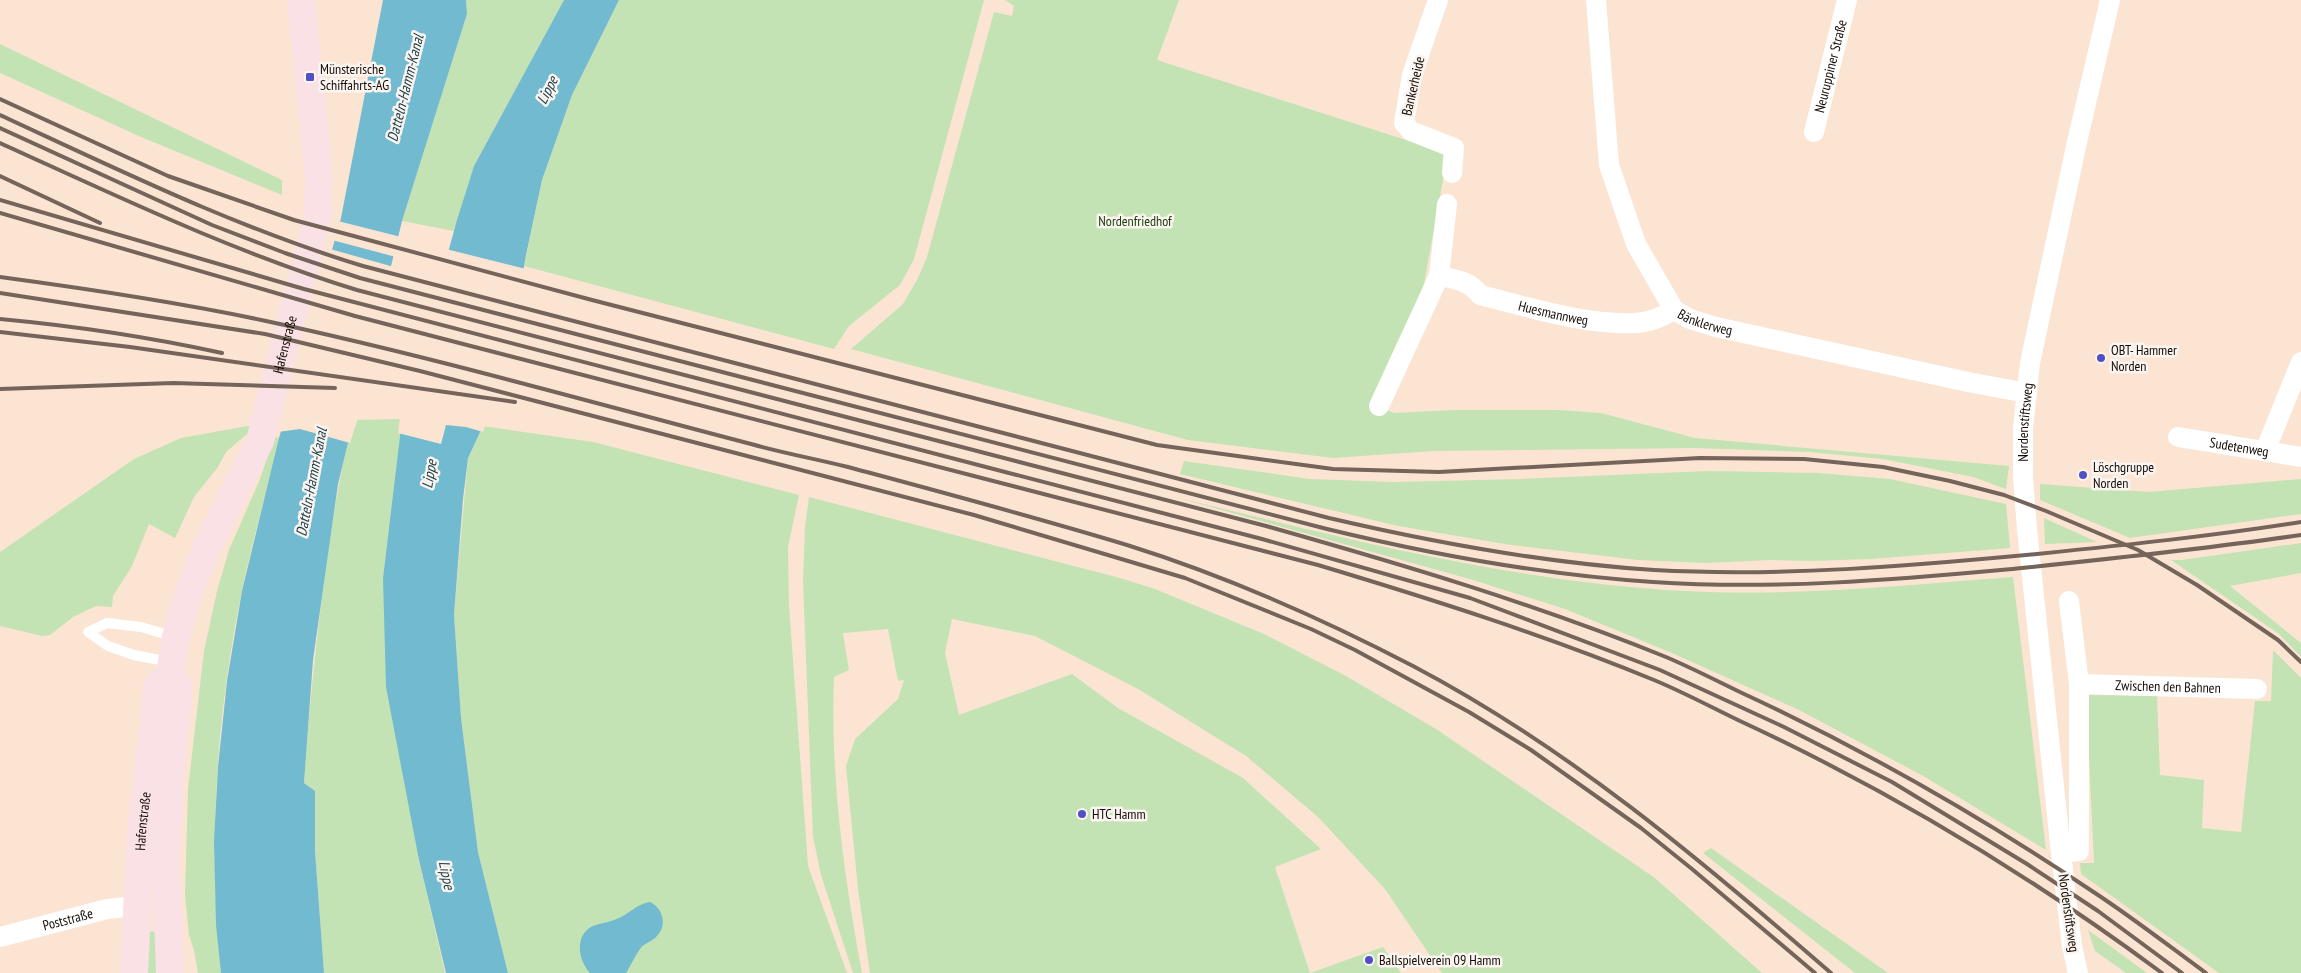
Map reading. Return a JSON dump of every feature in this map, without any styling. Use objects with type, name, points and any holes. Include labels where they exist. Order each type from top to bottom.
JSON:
[{"type":"main road","name":"Hafenstraße","points":[[134,973],[141,832],[158,685],[173,658],[188,595],[207,547],[260,441],[318,214],[319,178],[301,0]]},
{"type":"main road","name":"Hafenstraße","points":[[170,973],[166,858],[170,776],[179,687],[173,658]]},
{"type":"street","name":"Bankerheide","points":[[1438,0],[1412,75],[1404,123],[1411,131],[1454,148],[1452,173]]},
{"type":"street","name":"Bänklerweg","points":[[1596,0],[1609,165],[1636,244],[1674,310],[1690,319],[1716,327],[2027,393]]},
{"type":"street","name":"Neuruppiner Straße","points":[[1814,132],[1847,0]]},
{"type":"street","name":"Nordenstiftsweg","points":[[2078,973],[2072,946],[2061,853],[2027,528],[2023,477],[2024,428],[2035,337],[2110,0]]},
{"type":"street","points":[[1379,406],[1439,276],[1448,204]]},
{"type":"street","name":"Huesmannweg","points":[[1439,276],[1468,284],[1475,288],[1480,295],[1570,317],[1633,323],[1656,318],[1674,310]]},
{"type":"street","points":[[2265,451],[2301,362]]},
{"type":"street","name":"Sudetenweg","points":[[2178,437],[2301,457]]},
{"type":"street","points":[[2061,853],[2079,852],[2079,684],[2069,601]]},
{"type":"street","name":"Zwischen den Bahnen","points":[[2079,684],[2257,689]]},
{"type":"street","name":"Poststraße","points":[[0,937],[106,909],[136,906]]},
{"type":"lane","points":[[107,623],[141,627],[173,658],[134,655],[108,646],[88,632],[107,623]]},
{"type":"green space","points":[[466,0],[564,0],[474,166],[454,231],[402,221],[467,14]]},
{"type":"green space","points":[[619,0],[984,0],[914,259],[900,285],[849,326],[834,349],[524,266],[542,180],[572,95]]},
{"type":"green space","name":"Nordenfriedhof","points":[[1005,0],[1179,0],[1157,60],[1443,152],[1446,164],[1423,289],[1370,403],[1394,413],[1455,410],[1557,410],[1601,413],[1695,438],[2009,466],[2006,489],[1973,477],[1883,459],[1809,452],[1695,448],[1434,451],[1333,458],[1188,440],[851,349],[903,304],[917,280],[927,257],[994,12],[1012,16],[1014,6]]},
{"type":"green space","points":[[0,44],[282,180],[282,195],[141,137],[0,73]]},
{"type":"green space","points":[[402,419],[383,578],[419,860],[445,973],[324,973],[315,851],[315,791],[304,783],[313,675],[326,567],[341,474],[354,420]]},
{"type":"green space","points":[[259,424],[226,452],[218,467],[194,497],[175,538],[149,524],[132,566],[113,596],[112,607],[96,606],[73,617],[50,635],[42,636],[0,626],[0,552],[134,459],[181,438]]},
{"type":"green space","points":[[483,426],[593,442],[799,495],[788,547],[789,605],[808,866],[847,973],[508,973],[478,852],[461,718],[454,615],[468,458]]},
{"type":"green space","points":[[274,437],[279,438],[242,591],[233,638],[221,733],[215,829],[215,877],[221,973],[198,973],[189,935],[185,896],[188,789],[204,651],[217,591],[229,550],[260,479]]},
{"type":"green space","points":[[1184,461],[1310,479],[1394,482],[1708,471],[1819,473],[1890,479],[2006,504],[2010,548],[1871,559],[1811,561],[1771,560],[1705,563],[1638,560],[1511,545],[1398,526],[1180,474]]},
{"type":"green space","points":[[2301,479],[2301,514],[2130,538],[2040,500],[2040,484],[2149,492]]},
{"type":"green space","points":[[809,497],[1120,578],[1155,589],[1264,634],[1346,676],[1436,729],[1655,878],[1762,973],[1442,973],[1385,889],[1318,817],[1246,756],[1138,689],[1035,636],[952,619],[945,653],[959,715],[1072,674],[1118,708],[1243,778],[1321,849],[1275,867],[1310,973],[870,973],[858,889],[846,766],[855,739],[898,699],[904,680],[898,681],[888,629],[843,633],[849,670],[834,677],[833,714],[836,789],[849,900],[862,973],[853,973],[821,875],[813,837],[803,581],[805,527]]},
{"type":"green space","points":[[1175,497],[1429,556],[1492,568],[1621,586],[1686,591],[1768,592],[1850,589],[2013,577],[2046,850],[1925,777],[1799,710],[1672,653],[1565,609],[1473,580]]},
{"type":"green space","points":[[2044,518],[2097,542],[2045,544]]},
{"type":"green space","points":[[2301,543],[2301,573],[2230,586],[2301,643],[2301,657],[2279,634],[2171,560],[2182,560]]},
{"type":"green space","points":[[2273,650],[2301,678],[2301,973],[2219,973],[2081,874],[2080,863],[2094,863],[2086,695],[2157,696],[2160,775],[2204,780],[2202,828],[2241,832],[2255,701],[2271,701]]},
{"type":"green space","points":[[1711,848],[1888,973],[1855,973],[1703,853]]},
{"type":"green space","points":[[2088,930],[2147,973],[2126,973],[2095,951]]},
{"type":"green space","points":[[153,931],[156,934],[161,973],[148,973],[148,932]]},
{"type":"green space","name":"Ballspielverein 09 Hamm","points":[[1383,947],[1401,973],[1310,973]]},
{"type":"water","name":"Datteln-Hamm-Kanal","points":[[383,0],[466,0],[467,14],[402,221],[338,484],[313,660],[304,783],[315,791],[315,851],[324,973],[221,973],[216,925],[214,841],[218,767],[227,681],[242,591],[279,438],[341,218]]},
{"type":"water","name":"Lippe","points":[[564,0],[619,0],[572,95],[542,180],[526,255],[510,346],[483,426],[468,458],[454,615],[461,718],[478,852],[508,973],[446,973],[419,860],[386,687],[383,578],[402,419],[457,220],[474,166]]},
{"type":"water","points":[[650,902],[661,913],[663,923],[660,933],[643,945],[626,973],[590,973],[583,961],[580,948],[583,935],[587,930],[593,926],[613,921]]},
{"type":"pier","points":[[338,221],[401,237],[396,257],[332,240]]},
{"type":"pier","points":[[330,249],[394,267],[350,443],[300,429],[278,432]]},
{"type":"pier","points":[[446,249],[526,269],[512,347],[483,432],[466,427],[446,425],[441,444],[398,433],[400,418]]},
{"type":"railway","points":[[0,99],[168,176],[294,220],[592,300],[1157,445],[1333,469],[1439,472],[1700,458],[1804,459],[1883,467],[1950,481],[2004,495],[2138,550],[2197,585],[2278,640],[2301,662]]},
{"type":"railway","points":[[0,115],[224,216],[316,251],[363,266],[1329,518],[1450,544],[1531,557],[1613,567],[1702,572],[1798,571],[1942,563],[2037,554],[2136,544],[2301,522]]},
{"type":"railway","points":[[0,128],[212,225],[285,253],[360,278],[1327,529],[1488,563],[1612,579],[1653,582],[1743,585],[1832,583],[2012,569],[2301,535]]},
{"type":"railway","points":[[0,143],[220,241],[357,290],[1266,526],[1468,586],[1617,638],[1676,661],[1788,715],[1878,761],[1966,811],[2123,912],[2206,973]]},
{"type":"railway","points":[[0,176],[100,223]]},
{"type":"railway","points":[[0,200],[304,289],[1262,539],[1470,598],[1660,670],[1784,727],[1892,782],[2027,864],[2098,911],[2182,973]]},
{"type":"railway","points":[[0,213],[355,316],[1318,565],[1445,604],[1530,633],[1665,685],[1851,776],[1904,805],[2009,868],[2060,901],[2162,973]]},
{"type":"railway","points":[[0,277],[200,308],[388,349],[953,495],[1127,545],[1201,570],[1273,599],[1378,648],[1470,698],[1525,732],[1631,807],[1682,847],[1831,973]]},
{"type":"railway","points":[[0,293],[265,334],[420,371],[974,515],[1185,578],[1311,629],[1355,650],[1469,712],[1531,750],[1641,828],[1815,973]]},
{"type":"railway","points":[[0,319],[112,333],[222,353]]},
{"type":"railway","points":[[0,332],[130,347],[515,402]]},
{"type":"railway","points":[[0,389],[173,383],[335,388]]},
{"type":"place","name":"Münsterische Schiffahrts-AG","points":[[310,77]]},
{"type":"place","name":"OBT- Hammer Norden","points":[[2101,358]]},
{"type":"place","name":"Löschgruppe Norden","points":[[2083,475]]},
{"type":"place","name":"HTC Hamm","points":[[1082,814]]},
{"type":"place","name":"Ballspielverein 09 Hamm","points":[[1369,960]]}]
